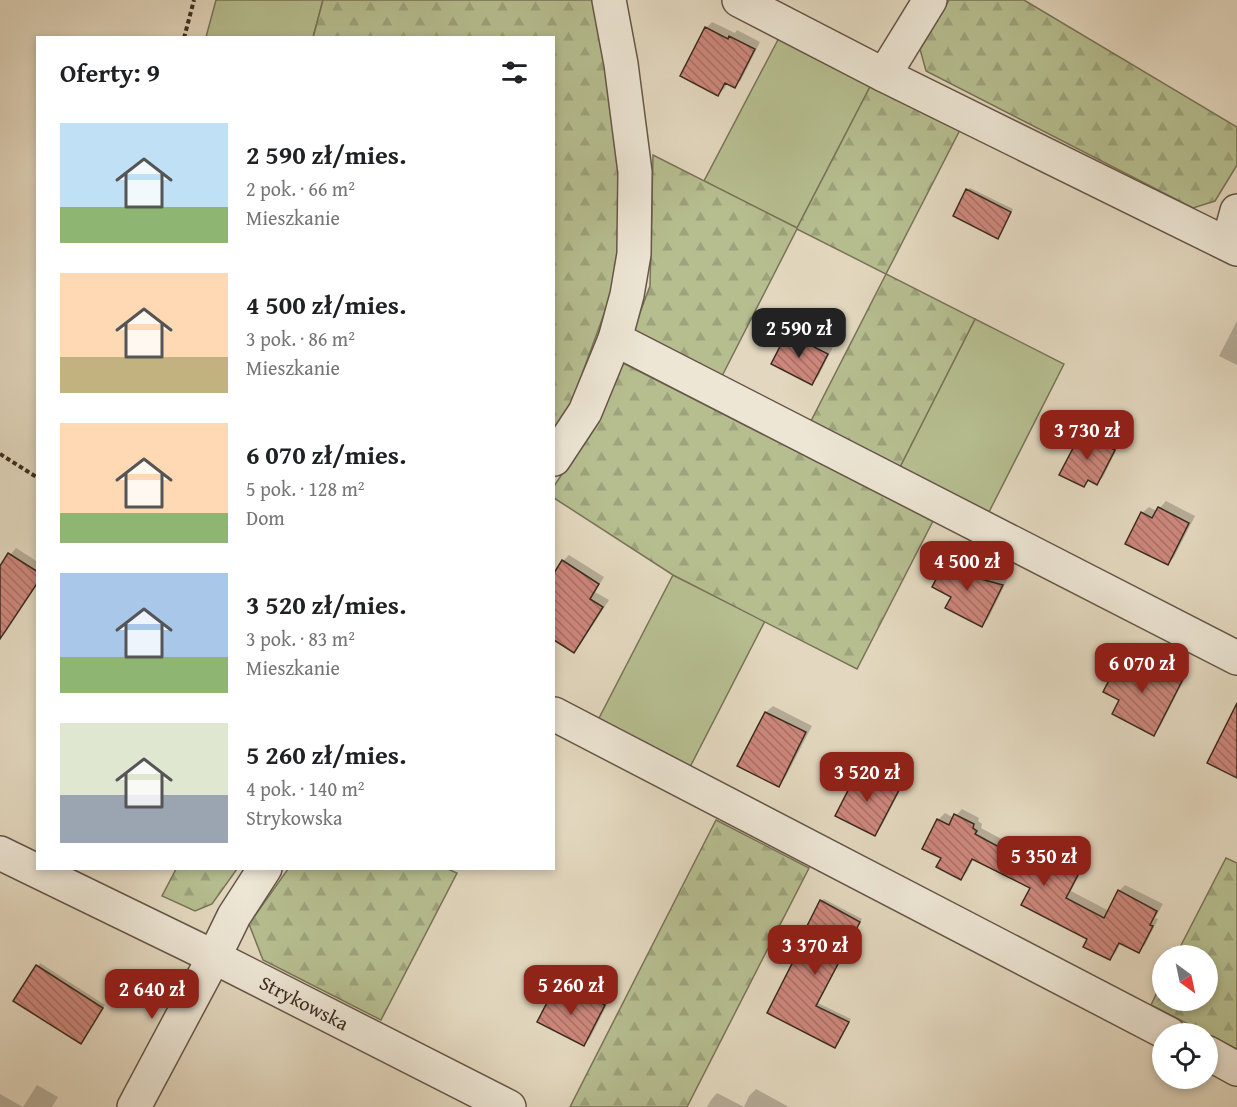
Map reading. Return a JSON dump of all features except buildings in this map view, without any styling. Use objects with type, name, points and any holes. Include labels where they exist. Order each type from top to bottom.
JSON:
[{"type":"street","points":[[555,457],[585,412],[615,339],[627,295],[634,254],[635,172],[621,64],[609,0]]},
{"type":"street","points":[[739,0],[884,75],[1233,247],[1237,211]]},
{"type":"street","points":[[884,75],[930,0]]},
{"type":"street","points":[[615,339],[1237,658]]},
{"type":"street","points":[[555,715],[1152,1025]]},
{"type":"street","name":"Strykowska","points":[[0,853],[214,957],[509,1107]]},
{"type":"street","points":[[134,1107],[234,916],[264,870]]},
{"type":"street","points":[[1218,1059],[1237,1069]]},
{"type":"path","points":[[185,36],[194,0]]},
{"type":"path","points":[[0,454],[36,477]]},
{"type":"green space","points":[[216,0],[323,0],[313,36],[206,36]]},
{"type":"green space","points":[[323,0],[592,0],[621,143],[618,276],[571,404],[555,428],[555,36],[314,36]]},
{"type":"green space","points":[[949,0],[1024,0],[1237,127],[1237,165],[1215,201],[1193,208],[926,71],[920,49]]},
{"type":"green space","points":[[781,34],[873,81],[797,228],[704,181]]},
{"type":"green space","points":[[873,81],[962,126],[886,274],[797,229],[722,376],[633,331],[650,286],[653,155],[797,228]]},
{"type":"green space","points":[[886,274],[975,319],[900,467],[811,421]]},
{"type":"green space","points":[[975,319],[1064,364],[989,512],[900,467]]},
{"type":"green space","points":[[621,362],[933,521],[857,669],[673,575],[555,499],[555,485],[599,419]]},
{"type":"green space","points":[[673,575],[765,621],[689,769],[597,722]]},
{"type":"green space","points":[[716,820],[809,868],[687,1107],[570,1107]]},
{"type":"green space","points":[[1226,858],[1237,863],[1237,1049],[1218,1039],[1218,1023],[1186,1023],[1163,1011],[1218,1011],[1218,945],[1181,945]]},
{"type":"green space","points":[[175,870],[236,870],[212,904],[195,911],[162,896]]},
{"type":"green space","points":[[287,870],[450,870],[457,873],[381,1020],[263,960],[249,924]]}]
